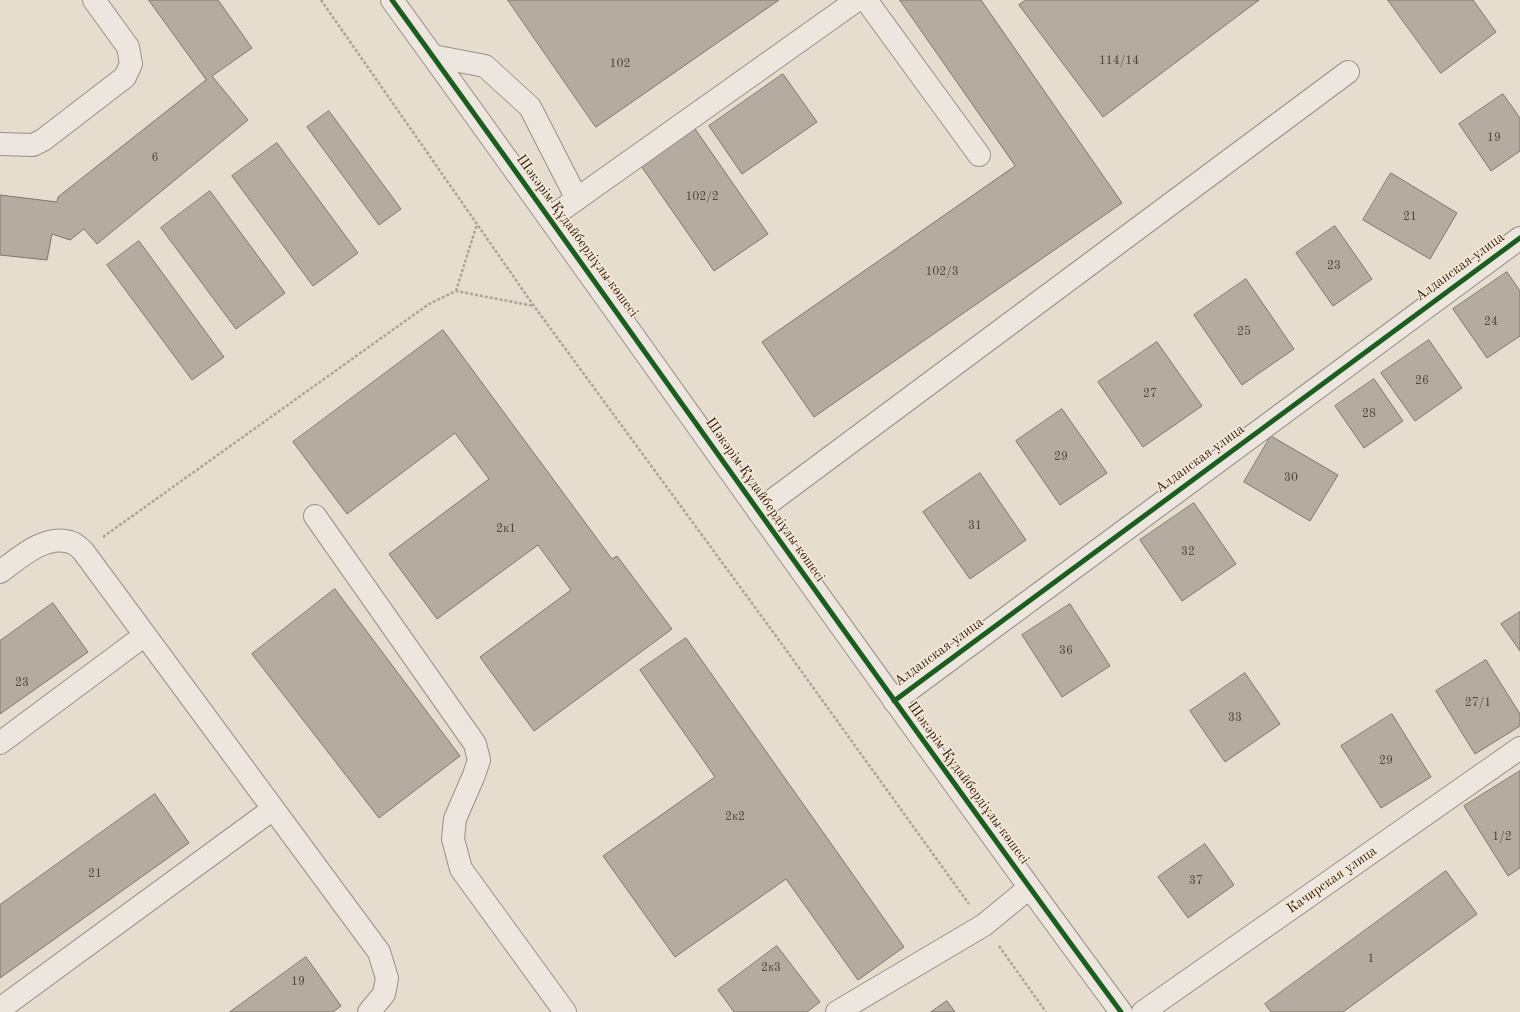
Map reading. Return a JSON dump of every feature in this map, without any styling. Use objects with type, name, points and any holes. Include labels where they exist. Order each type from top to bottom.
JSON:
[{"type":"street","points":[[0,144],[33,145],[43,140],[126,77],[131,64],[128,48],[94,0]]},
{"type":"street","name":"Шәкәрім Құдайбердіұлы көшесі","points":[[392,0],[550,218],[894,701],[1029,888],[1121,1012]]},
{"type":"street","points":[[550,218],[857,0]]},
{"type":"street","points":[[866,0],[979,155]]},
{"type":"street","points":[[433,56],[485,66],[530,107],[577,199]]},
{"type":"street","points":[[758,511],[1348,72]]},
{"type":"street","name":"Алданская улица","points":[[894,701],[1520,238]]},
{"type":"street","points":[[315,516],[475,744],[478,760],[474,775],[455,819],[453,839],[461,869],[565,1012]]},
{"type":"street","points":[[0,572],[37,546],[56,540],[71,542],[83,551],[379,952],[387,978],[384,994],[369,1012]]},
{"type":"street","points":[[0,743],[146,635]]},
{"type":"street","name":"Качирская улица","points":[[1143,1012],[1520,748]]},
{"type":"street","points":[[0,1009],[273,809]]},
{"type":"street","points":[[837,1012],[984,925],[1029,888]]},
{"type":"path","points":[[321,0],[534,306],[776,636],[1046,1012]]},
{"type":"path","points":[[456,291],[477,224]]},
{"type":"path","points":[[83,551],[429,304],[456,291],[534,306]]},
{"type":"building","points":[[149,0],[218,0],[252,48],[212,76],[248,120],[97,244],[84,229],[70,240],[52,234],[47,260],[0,255],[0,195],[57,202],[58,197],[206,80]]},
{"type":"building","points":[[508,0],[779,0],[596,127]]},
{"type":"building","points":[[900,0],[981,0],[1122,203],[814,417],[762,342],[1015,166]]},
{"type":"building","points":[[1026,0],[1259,0],[1103,117],[1019,5]]},
{"type":"building","points":[[1388,0],[1473,0],[1496,32],[1441,73]]},
{"type":"building","points":[[783,74],[817,122],[742,174],[709,126]]},
{"type":"building","points":[[1503,94],[1520,118],[1520,151],[1491,171],[1459,124]]},
{"type":"building","points":[[329,111],[401,209],[379,225],[307,127]]},
{"type":"building","points":[[691,123],[768,234],[714,271],[637,160]]},
{"type":"building","points":[[277,143],[358,253],[313,286],[232,176]]},
{"type":"building","points":[[1391,173],[1457,213],[1430,259],[1363,220]]},
{"type":"building","points":[[210,191],[285,293],[236,329],[161,228]]},
{"type":"building","points":[[1335,226],[1372,279],[1333,306],[1296,253]]},
{"type":"building","points":[[139,241],[224,357],[192,380],[107,265]]},
{"type":"building","points":[[1507,272],[1520,291],[1520,336],[1487,358],[1453,309]]},
{"type":"building","points":[[1246,279],[1294,349],[1242,385],[1194,315]]},
{"type":"building","points":[[443,330],[612,559],[617,556],[672,629],[534,731],[480,657],[571,590],[538,545],[437,619],[389,554],[489,479],[455,433],[347,514],[293,442]]},
{"type":"building","points":[[1429,340],[1462,388],[1415,421],[1381,373]]},
{"type":"building","points":[[1157,342],[1202,406],[1143,447],[1098,382]]},
{"type":"building","points":[[1374,379],[1403,421],[1364,448],[1335,406]]},
{"type":"building","points":[[1062,409],[1107,473],[1060,505],[1016,441]]},
{"type":"building","points":[[1271,436],[1338,475],[1310,521],[1244,482]]},
{"type":"building","points":[[980,473],[1026,540],[970,579],[923,512]]},
{"type":"building","points":[[1194,503],[1236,564],[1182,601],[1140,540]]},
{"type":"building","points":[[335,589],[460,756],[379,818],[252,654]]},
{"type":"building","points":[[53,603],[88,652],[0,714],[0,641]]},
{"type":"building","points":[[1070,604],[1110,666],[1062,697],[1022,635]]},
{"type":"building","points":[[1520,612],[1520,651],[1501,624]]},
{"type":"building","points":[[686,638],[904,947],[858,980],[786,879],[675,957],[603,856],[715,777],[640,670]]},
{"type":"building","points":[[1486,660],[1520,714],[1520,726],[1475,754],[1436,691]]},
{"type":"building","points":[[1245,673],[1280,724],[1225,762],[1190,711]]},
{"type":"building","points":[[1392,714],[1431,777],[1381,808],[1341,746]]},
{"type":"building","points":[[1520,771],[1520,868],[1508,876],[1464,806]]},
{"type":"building","points":[[155,794],[189,843],[0,978],[0,905]]},
{"type":"building","points":[[1205,844],[1234,885],[1188,918],[1158,877]]},
{"type":"building","points":[[1446,871],[1477,914],[1343,1012],[1271,1012],[1265,1004]]},
{"type":"building","points":[[777,946],[820,1002],[807,1012],[734,1012],[718,990]]},
{"type":"building","points":[[306,957],[341,1006],[333,1012],[230,1012]]},
{"type":"building","points":[[947,1001],[955,1012],[931,1012]]},
{"type":"cycle path","points":[[392,0],[846,634],[1121,1012]]},
{"type":"cycle path","points":[[894,701],[1520,238]]}]
